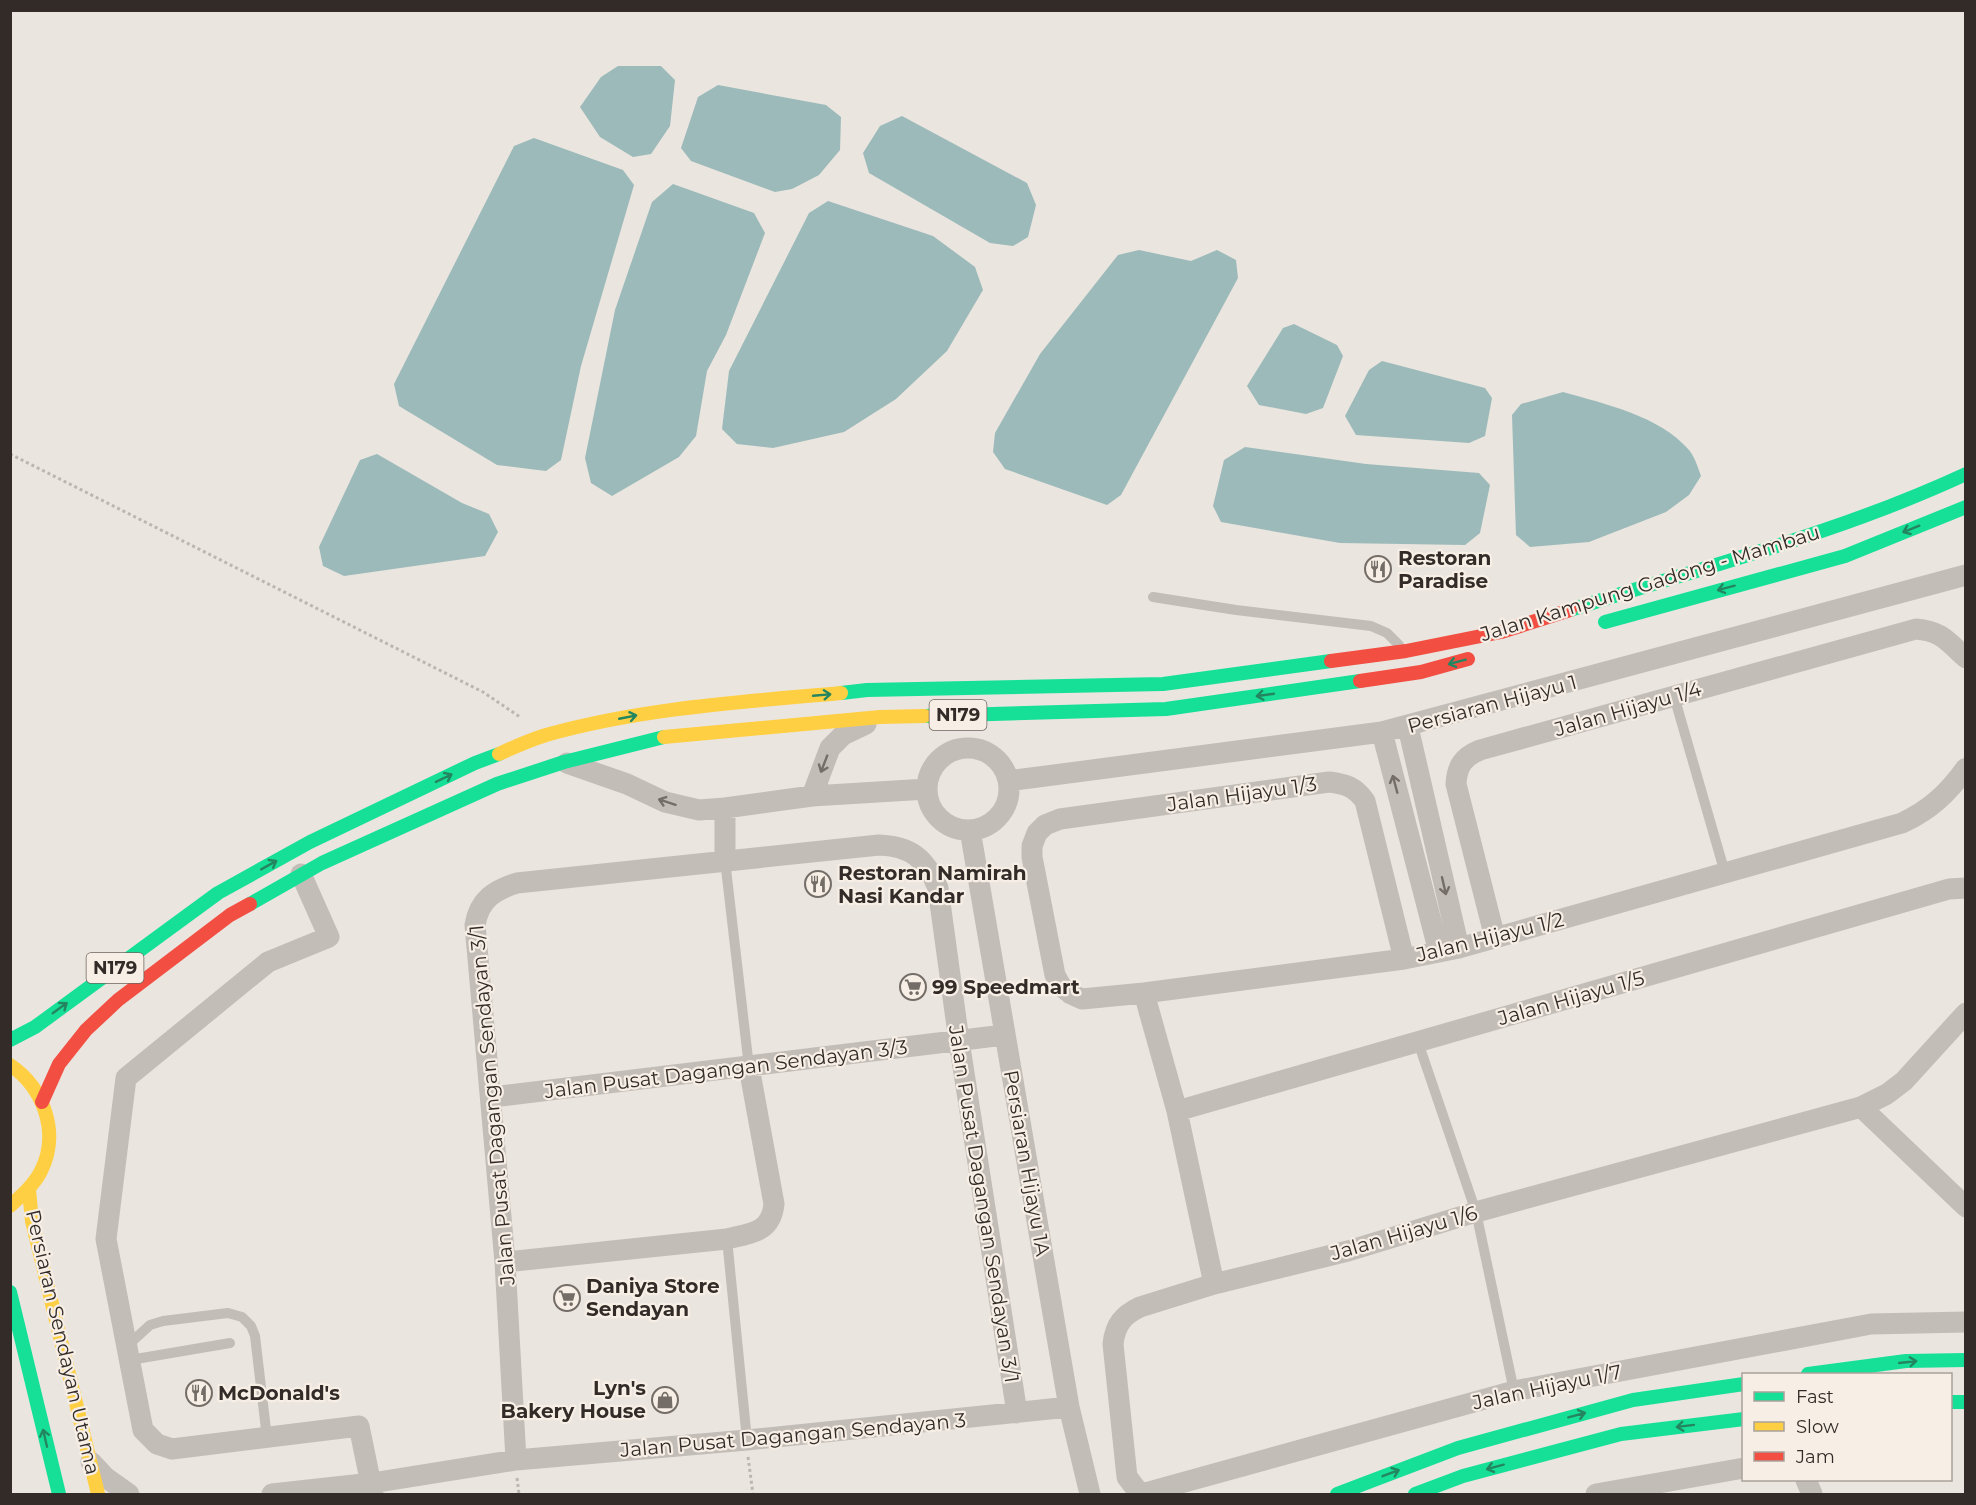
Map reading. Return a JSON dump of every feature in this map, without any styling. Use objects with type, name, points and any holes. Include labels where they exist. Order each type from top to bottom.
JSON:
[{"type":"main road","name":"Jalan Kampung Gadong - Mambau","points":[[10,1040],[34,1027],[218,893],[321,837],[475,763],[543,736],[586,725],[676,708],[867,690],[1162,684],[1406,651],[1501,632],[1762,552],[1919,496],[1965,474]]},
{"type":"main road","name":"Jalan Kampung Gadong - Mambau","points":[[1593,625],[1845,556],[1965,507]]},
{"type":"main road","name":"Jalan Kampung Gadong - Mambau","points":[[42,1102],[59,1064],[86,1030],[118,1000],[230,915],[322,863],[497,784],[564,762],[670,735],[880,717],[1166,709],[1421,672],[1478,656]]},
{"type":"main road","points":[[10,1065],[29,1081],[42,1102],[48,1124],[48,1148],[41,1170],[29,1190],[10,1206]]},
{"type":"main road","name":"Persiaran Sendayan Utama","points":[[29,1190],[32,1221],[98,1494]]},
{"type":"main road","name":"Persiaran Sendayan Utama","points":[[10,1292],[59,1494]]},
{"type":"main road","points":[[1815,1373],[1941,1359],[1965,1360]]},
{"type":"main road","points":[[1337,1494],[1458,1448],[1633,1400],[1742,1384]]},
{"type":"main road","points":[[1415,1494],[1463,1476],[1621,1434],[1742,1419]]},
{"type":"street","name":"Persiaran Hijayu 1","points":[[1008,781],[1408,727],[1965,575]]},
{"type":"street","name":"Jalan Hijayu 1/4","points":[[1495,938],[1455,784],[1461,763],[1469,755],[1480,750],[1916,629],[1930,630],[1939,634],[1965,658]]},
{"type":"street","points":[[812,796],[830,748],[836,741],[843,735],[880,717]]},
{"type":"street","points":[[1408,727],[1449,950]]},
{"type":"street","points":[[1382,732],[1449,950]]},
{"type":"street","points":[[970,748],[994,757],[1003,768],[1008,781],[1009,795],[1004,809],[996,820],[984,827],[970,830],[957,829],[945,823],[932,808],[927,789],[929,776],[945,756],[957,750],[970,748]]},
{"type":"street","points":[[564,762],[627,784],[665,802],[699,810],[812,796],[927,789]]},
{"type":"street","name":"Jalan Hijayu 1/2","points":[[1042,915],[1055,975],[1061,986],[1082,999],[1404,959],[1495,938],[1902,823],[1935,804],[1965,768]]},
{"type":"street","name":"Jalan Hijayu 1/3","points":[[1042,915],[1032,846],[1037,833],[1045,825],[1060,819],[1329,782],[1344,783],[1357,790],[1365,801],[1404,959]]},
{"type":"street","points":[[724,860],[725,808]]},
{"type":"street","name":"Persiaran Hijayu 1A","points":[[970,830],[1070,1407],[1090,1494]]},
{"type":"street","name":"Jalan Pusat Dagangan Sendayan 3/1","points":[[516,1460],[505,1262],[475,925],[477,912],[483,903],[504,887],[517,883],[879,845],[896,845],[922,860],[932,873],[938,888],[959,1041],[1017,1413]]},
{"type":"street","points":[[301,874],[329,937],[268,962],[126,1078],[106,1239],[143,1430],[157,1444],[172,1449],[359,1426],[373,1489]]},
{"type":"street","name":"Jalan Hijayu 1/5","points":[[1177,1111],[1938,892],[1965,888]]},
{"type":"street","points":[[1144,993],[1177,1111],[1214,1284]]},
{"type":"street","name":"Jalan Hijayu 1/6","points":[[1137,1490],[1127,1477],[1113,1344],[1114,1330],[1129,1312],[1214,1284],[1348,1251],[1476,1212],[1861,1107],[1887,1094],[1904,1081],[1965,1013]]},
{"type":"street","name":"Jalan Pusat Dagangan Sendayan 3/3","points":[[492,1097],[1004,1035]]},
{"type":"street","points":[[505,1262],[727,1239],[758,1231],[768,1225],[773,1216],[774,1204],[749,1067]]},
{"type":"street","points":[[1861,1107],[1965,1207]]},
{"type":"street","name":"Jalan Hijayu 1/7","points":[[1137,1490],[1145,1493],[1514,1390],[1870,1324],[1965,1322]]},
{"type":"street","name":"Jalan Pusat Dagangan Sendayan 3","points":[[272,1494],[373,1489],[516,1460],[747,1440],[1070,1407]]},
{"type":"street","points":[[90,1461],[105,1477],[129,1494]]},
{"type":"street","points":[[1596,1494],[1742,1468]]},
{"type":"lane","points":[[1153,597],[1236,610],[1371,626],[1387,633],[1406,651]]},
{"type":"lane","points":[[1674,696],[1725,873]]},
{"type":"lane","points":[[724,860],[749,1067]]},
{"type":"lane","points":[[1418,1042],[1476,1212],[1514,1390]]},
{"type":"lane","points":[[727,1239],[747,1440]]},
{"type":"lane","points":[[129,1353],[150,1325],[163,1321],[228,1313],[242,1317],[251,1326],[255,1336],[267,1438]]},
{"type":"lane","points":[[129,1353],[230,1343]]},
{"type":"path","points":[[10,454],[483,692],[513,711],[543,736]]},
{"type":"path","points":[[747,1440],[753,1494]]},
{"type":"water","points":[[618,66],[661,66],[675,80],[670,126],[651,154],[633,157],[600,137],[580,107],[601,77]]},
{"type":"water","points":[[718,85],[826,105],[841,117],[840,150],[819,175],[792,189],[775,192],[691,161],[681,148],[698,97]]},
{"type":"water","points":[[902,116],[1027,183],[1036,205],[1028,237],[1013,246],[990,243],[869,173],[863,153],[880,126]]},
{"type":"water","points":[[534,138],[623,170],[634,185],[581,366],[561,460],[546,471],[497,465],[399,406],[394,384],[514,146]]},
{"type":"water","points":[[673,184],[754,213],[765,233],[726,335],[707,371],[696,436],[679,457],[612,496],[591,483],[585,458],[615,310],[652,202]]},
{"type":"water","points":[[828,201],[933,236],[975,267],[983,290],[947,351],[896,399],[844,432],[773,448],[737,444],[722,429],[729,371],[809,213]]},
{"type":"water","points":[[1139,250],[1191,261],[1217,250],[1236,260],[1238,278],[1121,495],[1107,505],[1005,469],[993,452],[995,433],[1040,354],[1118,255]]},
{"type":"water","points":[[1294,324],[1337,345],[1343,356],[1323,408],[1306,414],[1259,405],[1247,386],[1283,328]]},
{"type":"water","points":[[1382,361],[1485,388],[1492,398],[1485,436],[1469,443],[1356,435],[1345,416],[1369,370]]},
{"type":"water","points":[[1563,392],[1631,413],[1663,428],[1677,438],[1691,453],[1701,476],[1689,495],[1666,512],[1589,542],[1530,547],[1516,535],[1512,415],[1521,404]]},
{"type":"water","points":[[1245,447],[1366,464],[1479,473],[1490,485],[1480,533],[1465,545],[1340,543],[1221,522],[1213,506],[1224,460]]},
{"type":"water","points":[[377,454],[462,503],[489,514],[498,532],[485,556],[344,576],[323,566],[319,547],[360,460]]},
{"type":"traffic: fast","points":[[1570,610],[1820,532],[1966,474]]},
{"type":"traffic: fast","points":[[1605,622],[1845,556],[1966,507]]},
{"type":"traffic: fast","points":[[841,693],[867,690],[1163,684],[1331,661]]},
{"type":"traffic: fast","points":[[925,716],[1166,709],[1360,681]]},
{"type":"traffic: fast","points":[[250,904],[322,863],[497,784],[564,762],[664,737]]},
{"type":"traffic: fast","points":[[10,1040],[35,1027],[218,893],[310,842],[475,763],[499,754]]},
{"type":"traffic: fast","points":[[10,1292],[59,1494]]},
{"type":"traffic: fast","points":[[1816,1373],[1906,1361],[1966,1360]]},
{"type":"traffic: fast","points":[[1337,1494],[1458,1448],[1633,1400],[1742,1384]]},
{"type":"traffic: fast","points":[[1952,1402],[1966,1402]]},
{"type":"traffic: fast","points":[[1415,1494],[1463,1476],[1621,1434],[1742,1419]]},
{"type":"traffic: slow","points":[[499,754],[546,735],[619,718],[692,707],[841,693]]},
{"type":"traffic: slow","points":[[664,737],[880,717],[925,716]]},
{"type":"traffic: slow","points":[[10,1065],[32,1086],[40,1099],[49,1127],[47,1156],[41,1171],[27,1190],[10,1206]]},
{"type":"traffic: slow","points":[[29,1190],[32,1221],[98,1494]]},
{"type":"traffic: jam","points":[[1331,661],[1406,651],[1501,632],[1570,610]]},
{"type":"traffic: jam","points":[[1360,681],[1421,672],[1468,659]]},
{"type":"traffic: jam","points":[[42,1102],[59,1064],[86,1030],[118,1000],[230,915],[250,904]]},
{"type":"place","name":"Restoran Paradise","points":[[1378,569]]},
{"type":"place","name":"Restoran Namirah Nasi Kandar","points":[[818,884]]},
{"type":"place","name":"99 Speedmart","points":[[913,987]]},
{"type":"place","name":"Daniya Store Sendayan","points":[[567,1298]]},
{"type":"place","name":"McDonald's","points":[[199,1393]]},
{"type":"place","name":"Lyn's Bakery House","points":[[665,1400]]}]
